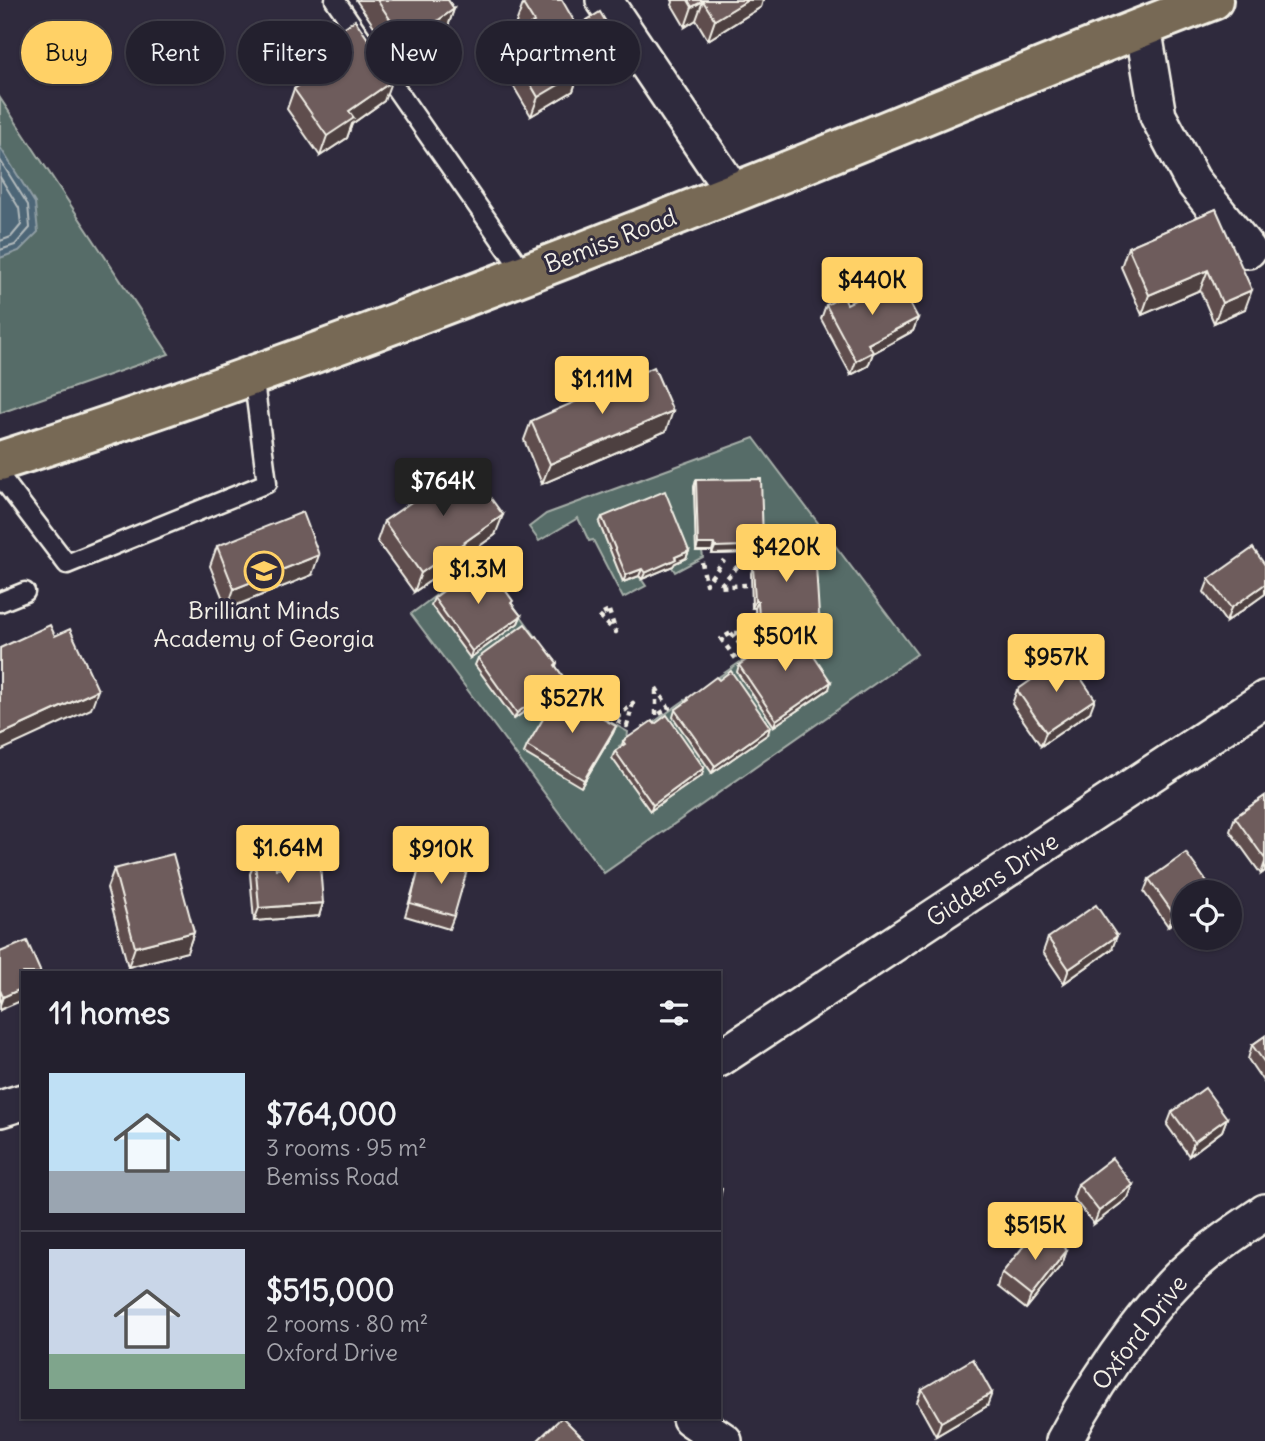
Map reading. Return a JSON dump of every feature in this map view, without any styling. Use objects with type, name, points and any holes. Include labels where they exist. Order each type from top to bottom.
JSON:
[{"type":"main road","name":"Bemiss Road","points":[[0,461],[120,423],[424,312],[733,193],[1213,0]]},
{"type":"street","points":[[604,0],[733,193]]},
{"type":"street","points":[[1143,27],[1158,116],[1192,180],[1248,250]]},
{"type":"street","name":"Giddens Drive","points":[[721,1058],[1265,699]]},
{"type":"street","points":[[0,1110],[21,1103]]},
{"type":"street","name":"Oxford Drive","points":[[1064,1441],[1084,1403],[1112,1360],[1152,1307],[1183,1274],[1265,1212]]},
{"type":"street","points":[[691,1419],[724,1441]]},
{"type":"lane","points":[[335,0],[366,45]]},
{"type":"lane","points":[[393,84],[524,273]]},
{"type":"lane","points":[[0,476],[67,564],[267,483],[253,374]]},
{"type":"lane","points":[[0,602],[24,592]]},
{"type":"path","points":[[744,559],[719,587],[746,585]]},
{"type":"path","points":[[702,562],[706,584],[724,560]]},
{"type":"path","points":[[609,611],[616,632],[607,624],[599,616],[609,611]]},
{"type":"path","points":[[731,633],[747,653],[737,660],[721,639],[731,633],[748,633]]},
{"type":"path","points":[[656,688],[669,708],[656,716],[656,697],[656,688]]},
{"type":"path","points":[[633,703],[630,715],[627,726],[615,720],[633,703]]},
{"type":"green space","points":[[0,98],[169,354],[0,413]]},
{"type":"green space","points":[[754,438],[917,654],[604,873],[411,614],[482,561],[510,607],[513,605],[539,641],[554,670],[557,668],[578,697],[573,706],[601,725],[603,718],[628,732],[627,741],[619,746],[622,750],[612,758],[651,811],[647,727],[685,700],[687,703],[749,656],[751,659],[777,641],[773,636],[754,649],[752,622],[816,621],[754,559],[761,547],[694,487],[696,551],[702,551],[703,557],[675,572],[673,564],[686,558],[663,498],[624,582],[639,576],[646,586],[623,598],[593,540],[589,541],[578,518],[539,541],[529,527],[546,514]]},
{"type":"water","points":[[0,147],[35,203],[38,232],[19,251],[0,258]]},
{"type":"building","points":[[377,0],[448,0],[454,9],[437,21],[391,21]]},
{"type":"building","points":[[529,0],[562,0],[574,21],[533,21],[523,4]]},
{"type":"building","points":[[688,0],[748,0],[715,20],[703,1],[692,7]]},
{"type":"building","points":[[600,12],[605,21],[585,21]]},
{"type":"building","points":[[355,20],[366,36],[366,84],[388,84],[349,111],[354,118],[327,136],[294,89],[301,84],[352,84],[352,22]]},
{"type":"building","points":[[530,84],[560,84],[538,97]]},
{"type":"building","points":[[1216,209],[1252,290],[1222,303],[1208,270],[1149,295],[1128,247]]},
{"type":"building","points":[[897,279],[918,318],[868,344],[873,352],[856,361],[826,305],[843,296],[847,304]]},
{"type":"building","points":[[654,367],[673,411],[550,464],[531,421]]},
{"type":"building","points":[[466,464],[503,515],[421,573],[384,521]]},
{"type":"building","points":[[761,479],[763,540],[751,540],[751,545],[746,546],[715,547],[714,544],[698,544],[696,480]]},
{"type":"building","points":[[665,491],[689,551],[645,573],[642,569],[626,575],[602,517]]},
{"type":"building","points":[[303,512],[319,555],[234,589],[217,546]]},
{"type":"building","points":[[1253,548],[1265,565],[1265,584],[1231,608],[1209,579]]},
{"type":"building","points":[[815,550],[819,615],[759,618],[753,566],[757,566],[756,552]]},
{"type":"building","points":[[481,563],[488,572],[491,570],[521,616],[472,651],[434,598]]},
{"type":"building","points":[[525,624],[557,663],[555,665],[564,678],[517,713],[478,658]]},
{"type":"building","points":[[50,625],[55,636],[70,629],[98,690],[0,735],[0,648]]},
{"type":"building","points":[[795,628],[831,682],[776,720],[739,665],[754,655],[752,652],[781,633],[783,636]]},
{"type":"building","points":[[1066,656],[1095,699],[1046,732],[1017,690]]},
{"type":"building","points":[[731,671],[770,727],[715,766],[675,710],[716,677],[719,680]]},
{"type":"building","points":[[559,692],[574,700],[575,698],[616,726],[584,780],[527,746]]},
{"type":"building","points":[[667,715],[704,768],[653,805],[615,751],[625,744],[623,741],[652,721],[655,724]]},
{"type":"building","points":[[1265,796],[1265,859],[1235,817]]},
{"type":"building","points":[[1186,853],[1205,880],[1172,880],[1172,912],[1149,879]]},
{"type":"building","points":[[173,854],[194,932],[135,947],[114,869]]},
{"type":"building","points":[[449,854],[470,860],[454,916],[410,903],[420,865],[444,872]]},
{"type":"building","points":[[275,859],[276,869],[320,865],[323,903],[259,908],[255,860]]},
{"type":"building","points":[[1096,905],[1117,936],[1069,969],[1048,938]]},
{"type":"building","points":[[27,941],[40,971],[21,971],[21,989],[3,997],[0,990],[0,952]]},
{"type":"building","points":[[1265,1036],[1265,1063],[1252,1045]]},
{"type":"building","points":[[1205,1088],[1227,1118],[1194,1142],[1172,1112]]},
{"type":"building","points":[[1112,1158],[1133,1185],[1099,1211],[1078,1184]]},
{"type":"building","points":[[1039,1227],[1067,1250],[1031,1296],[1002,1273]]},
{"type":"building","points":[[973,1359],[992,1393],[941,1422],[922,1389]]},
{"type":"building","points":[[560,1419],[564,1419],[586,1441],[537,1441]]},
{"type":"place","name":"Brilliant Minds Academy of Georgia","points":[[264,571]]}]
